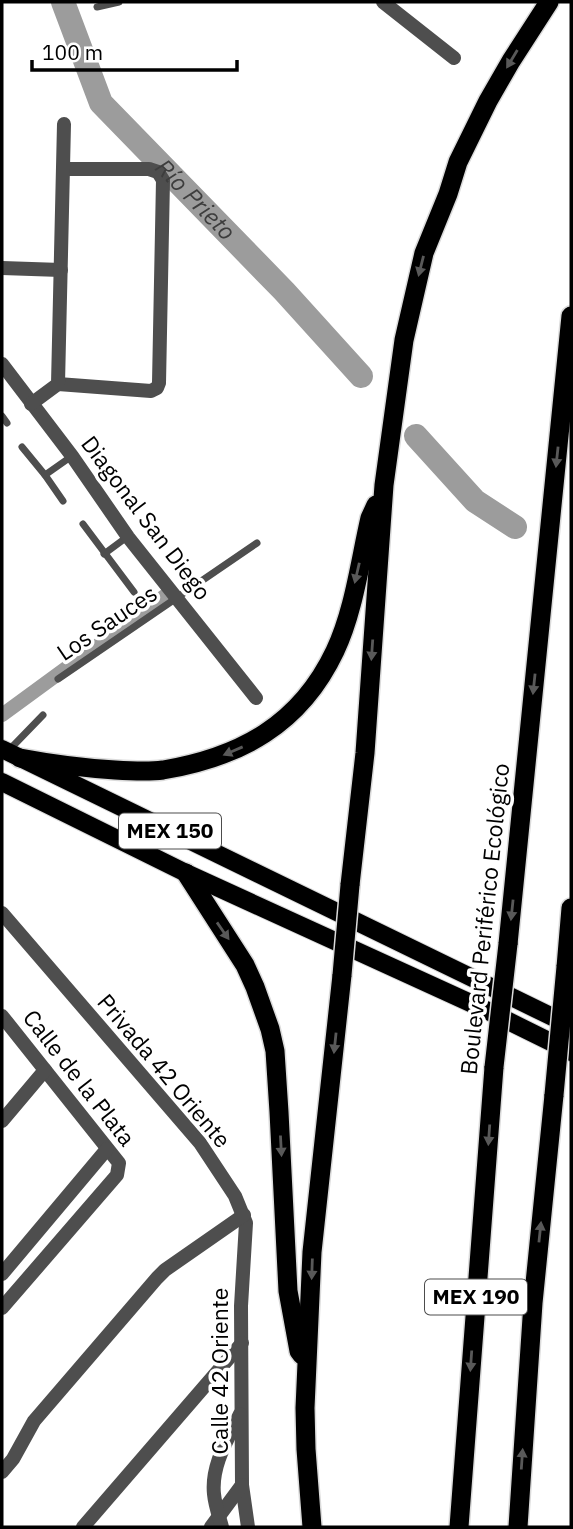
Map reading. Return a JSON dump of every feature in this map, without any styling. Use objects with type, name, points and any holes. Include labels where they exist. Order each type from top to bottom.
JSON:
[{"type":"highway","points":[[312,1527],[305,1409],[312,1252],[365,753],[384,485],[404,340],[424,253],[458,162],[511,61],[550,2]]},
{"type":"highway","name":"Boulevard Periférico Ecológico","points":[[459,1527],[494,1066],[571,316]]},
{"type":"highway","points":[[10,753],[74,767],[130,771],[163,770],[223,755],[245,746],[277,725],[307,695],[336,650],[349,610],[370,518],[384,485]]},
{"type":"highway","points":[[187,873],[245,965],[256,987],[270,1029],[275,1051],[288,1291],[299,1351],[308,1365]]},
{"type":"highway","name":"MEX 190","points":[[518,1527],[533,1303],[571,908]]},
{"type":"main road","name":"MEX 150","points":[[10,753],[571,1026]]},
{"type":"main road","name":"MEX 150","points":[[2,782],[187,873],[571,1052]]},
{"type":"street","points":[[383,2],[454,58]]},
{"type":"street","points":[[58,384],[64,124]]},
{"type":"street","points":[[32,404],[58,384],[151,391],[157,388],[159,383],[163,180],[158,172],[149,169],[64,169]]},
{"type":"street","points":[[2,268],[61,270]]},
{"type":"street","name":"Diagonal San Diego","points":[[4,373],[32,404],[128,537],[256,698]]},
{"type":"street","name":"Privada 42 Oriente","points":[[2,913],[200,1143],[235,1196],[244,1215]]},
{"type":"street","name":"Calle de la Plata","points":[[2,1016],[119,1163],[117,1175],[2,1308]]},
{"type":"street","points":[[2,1121],[45,1070]]},
{"type":"street","points":[[2,1273],[107,1149]]},
{"type":"street","points":[[2,1472],[13,1459],[34,1421],[157,1278],[244,1215]]},
{"type":"street","name":"Calle 42 Oriente","points":[[244,1215],[242,1485],[248,1527]]},
{"type":"street","points":[[83,1527],[242,1343]]},
{"type":"street","points":[[217,1523],[214,1475],[220,1455],[242,1409]]},
{"type":"street","points":[[217,1523],[242,1485]]},
{"type":"lane","points":[[97,7],[119,2]]},
{"type":"lane","points":[[22,447],[63,500]]},
{"type":"lane","points":[[45,475],[72,456]]},
{"type":"lane","points":[[83,524],[134,592]]},
{"type":"lane","points":[[104,554],[128,537]]},
{"type":"lane","name":"Los Sauces","points":[[58,679],[257,543]]},
{"type":"lane","points":[[10,753],[13,746],[43,715]]},
{"type":"waterway","name":"Río Prieto","points":[[63,2],[101,103],[284,291],[361,376]]},
{"type":"waterway","name":"Río Prieto","points":[[416,436],[475,501],[515,527]]},
{"type":"waterway","points":[[2,715],[166,595]]}]
